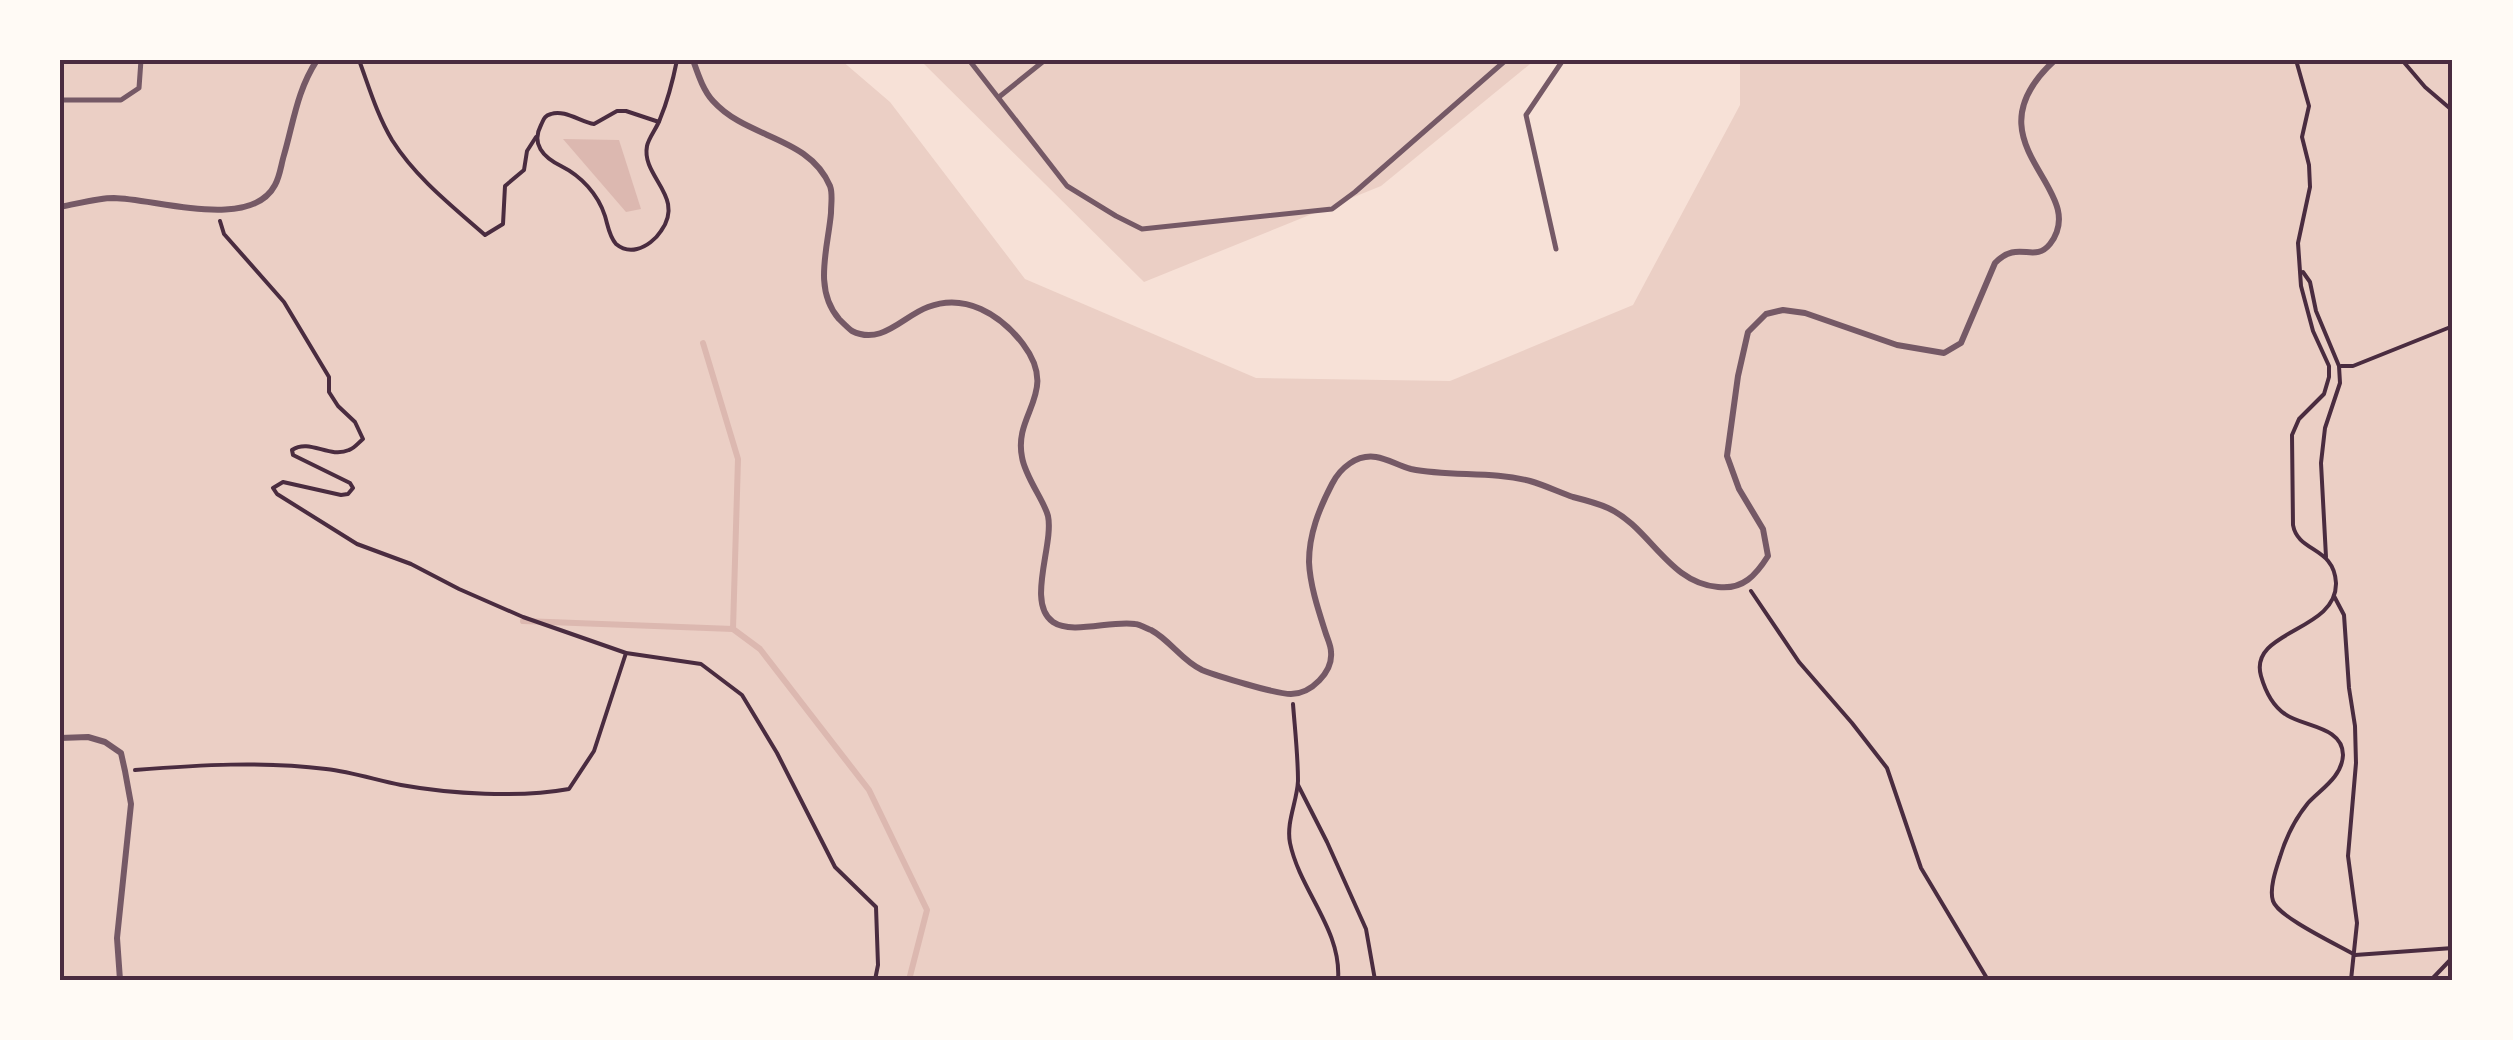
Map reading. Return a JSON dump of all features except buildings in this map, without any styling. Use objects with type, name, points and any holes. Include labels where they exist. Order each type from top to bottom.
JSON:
[{"type":"street","points":[[60,207],[109,198],[216,211],[264,201],[276,183],[303,82],[318,60]]},
{"type":"street","points":[[693,60],[713,101],[748,128],[794,146],[818,164],[832,190],[824,293],[850,331],[870,336],[888,331],[926,307],[956,302],[984,309],[1015,334],[1033,358],[1038,384],[1023,432],[1021,455],[1048,517],[1041,606],[1049,620],[1063,627],[1137,624],[1158,634],[1201,669],[1292,694],[1312,687],[1326,672],[1332,654],[1309,562],[1316,515],[1337,474],[1355,460],[1373,456],[1407,468],[1528,480],[1609,508],[1632,522],[1664,560],[1695,582],[1720,588],[1745,583],[1756,576],[1768,556],[1763,529],[1739,489],[1727,456],[1748,332],[1766,314],[1783,310],[1805,313],[1897,345],[1944,353],[1961,343],[1994,262],[2004,253],[2017,250],[2032,254],[2048,248],[2057,231],[2059,209],[2028,156],[2022,133],[2027,94],[2055,60]]},
{"type":"street","points":[[60,738],[88,737],[106,742],[121,754],[132,804],[117,938],[120,980]]},
{"type":"lane","points":[[60,100],[121,100],[140,88],[140,60]]},
{"type":"lane","points":[[969,60],[1068,186],[1142,228],[1332,209],[1506,60]]},
{"type":"lane","points":[[999,97],[1045,60]]},
{"type":"lane","points":[[1556,249],[1526,115],[1563,60]]},
{"type":"path","points":[[359,60],[391,139],[422,178],[485,235],[503,224],[505,186],[524,170],[527,151],[544,118],[560,113],[594,124],[626,111],[660,122]]},
{"type":"path","points":[[536,137],[538,148],[546,157],[577,175],[599,202],[614,242],[632,251],[644,247],[664,228],[668,214],[668,202],[647,159],[647,146],[660,122],[677,60]]},
{"type":"path","points":[[2296,60],[2309,106],[2302,137],[2310,186],[2298,244],[2301,286],[2330,377],[2324,394],[2299,419],[2292,436],[2294,532],[2326,556]]},
{"type":"path","points":[[2402,60],[2453,111]]},
{"type":"path","points":[[216,211],[224,234],[284,302],[329,377],[329,392],[355,422],[363,439],[349,450],[330,453],[302,445],[292,450],[350,483],[353,488],[348,494],[283,482],[273,488],[277,494],[357,544],[411,564],[459,589],[626,653],[701,664],[742,695],[777,753],[834,867],[876,906],[875,980]]},
{"type":"path","points":[[2302,271],[2310,282],[2316,311],[2339,366],[2340,383],[2325,428],[2320,463],[2326,556],[2336,582],[2334,596],[2318,617],[2269,646],[2259,672],[2277,707],[2287,716],[2329,732],[2340,742],[2343,757],[2338,772],[2298,816],[2286,840],[2272,887],[2273,902],[2284,916],[2355,955],[2453,948]]},
{"type":"path","points":[[2339,366],[2353,366],[2453,326]]},
{"type":"path","points":[[1745,583],[1798,662],[1888,768],[1922,868],[1988,980]]},
{"type":"path","points":[[2334,596],[2344,615],[2355,726],[2348,856],[2357,923],[2351,980]]},
{"type":"path","points":[[125,771],[273,764],[330,769],[404,786],[538,794],[569,789],[594,752],[626,653]]},
{"type":"path","points":[[1292,694],[1298,785],[1290,840],[1305,885],[1334,942],[1338,980]]},
{"type":"path","points":[[1298,785],[1366,929],[1374,980]]},
{"type":"path","points":[[2431,980],[2453,957]]},
{"type":"shaded area","points":[[60,60],[841,60],[890,102],[1025,279],[1256,378],[1450,381],[1633,305],[1740,105],[1740,60],[2453,60],[2453,980],[60,980]]},
{"type":"shaded area","points":[[920,60],[1535,60],[1381,186],[1144,282]]},
{"type":"shaded area","points":[[563,139],[619,140],[641,209],[626,212]]},
{"type":"waterway","points":[[703,343],[738,459],[733,629],[760,649],[869,790],[927,910],[909,980]]},
{"type":"waterway","points":[[523,621],[733,629]]}]
